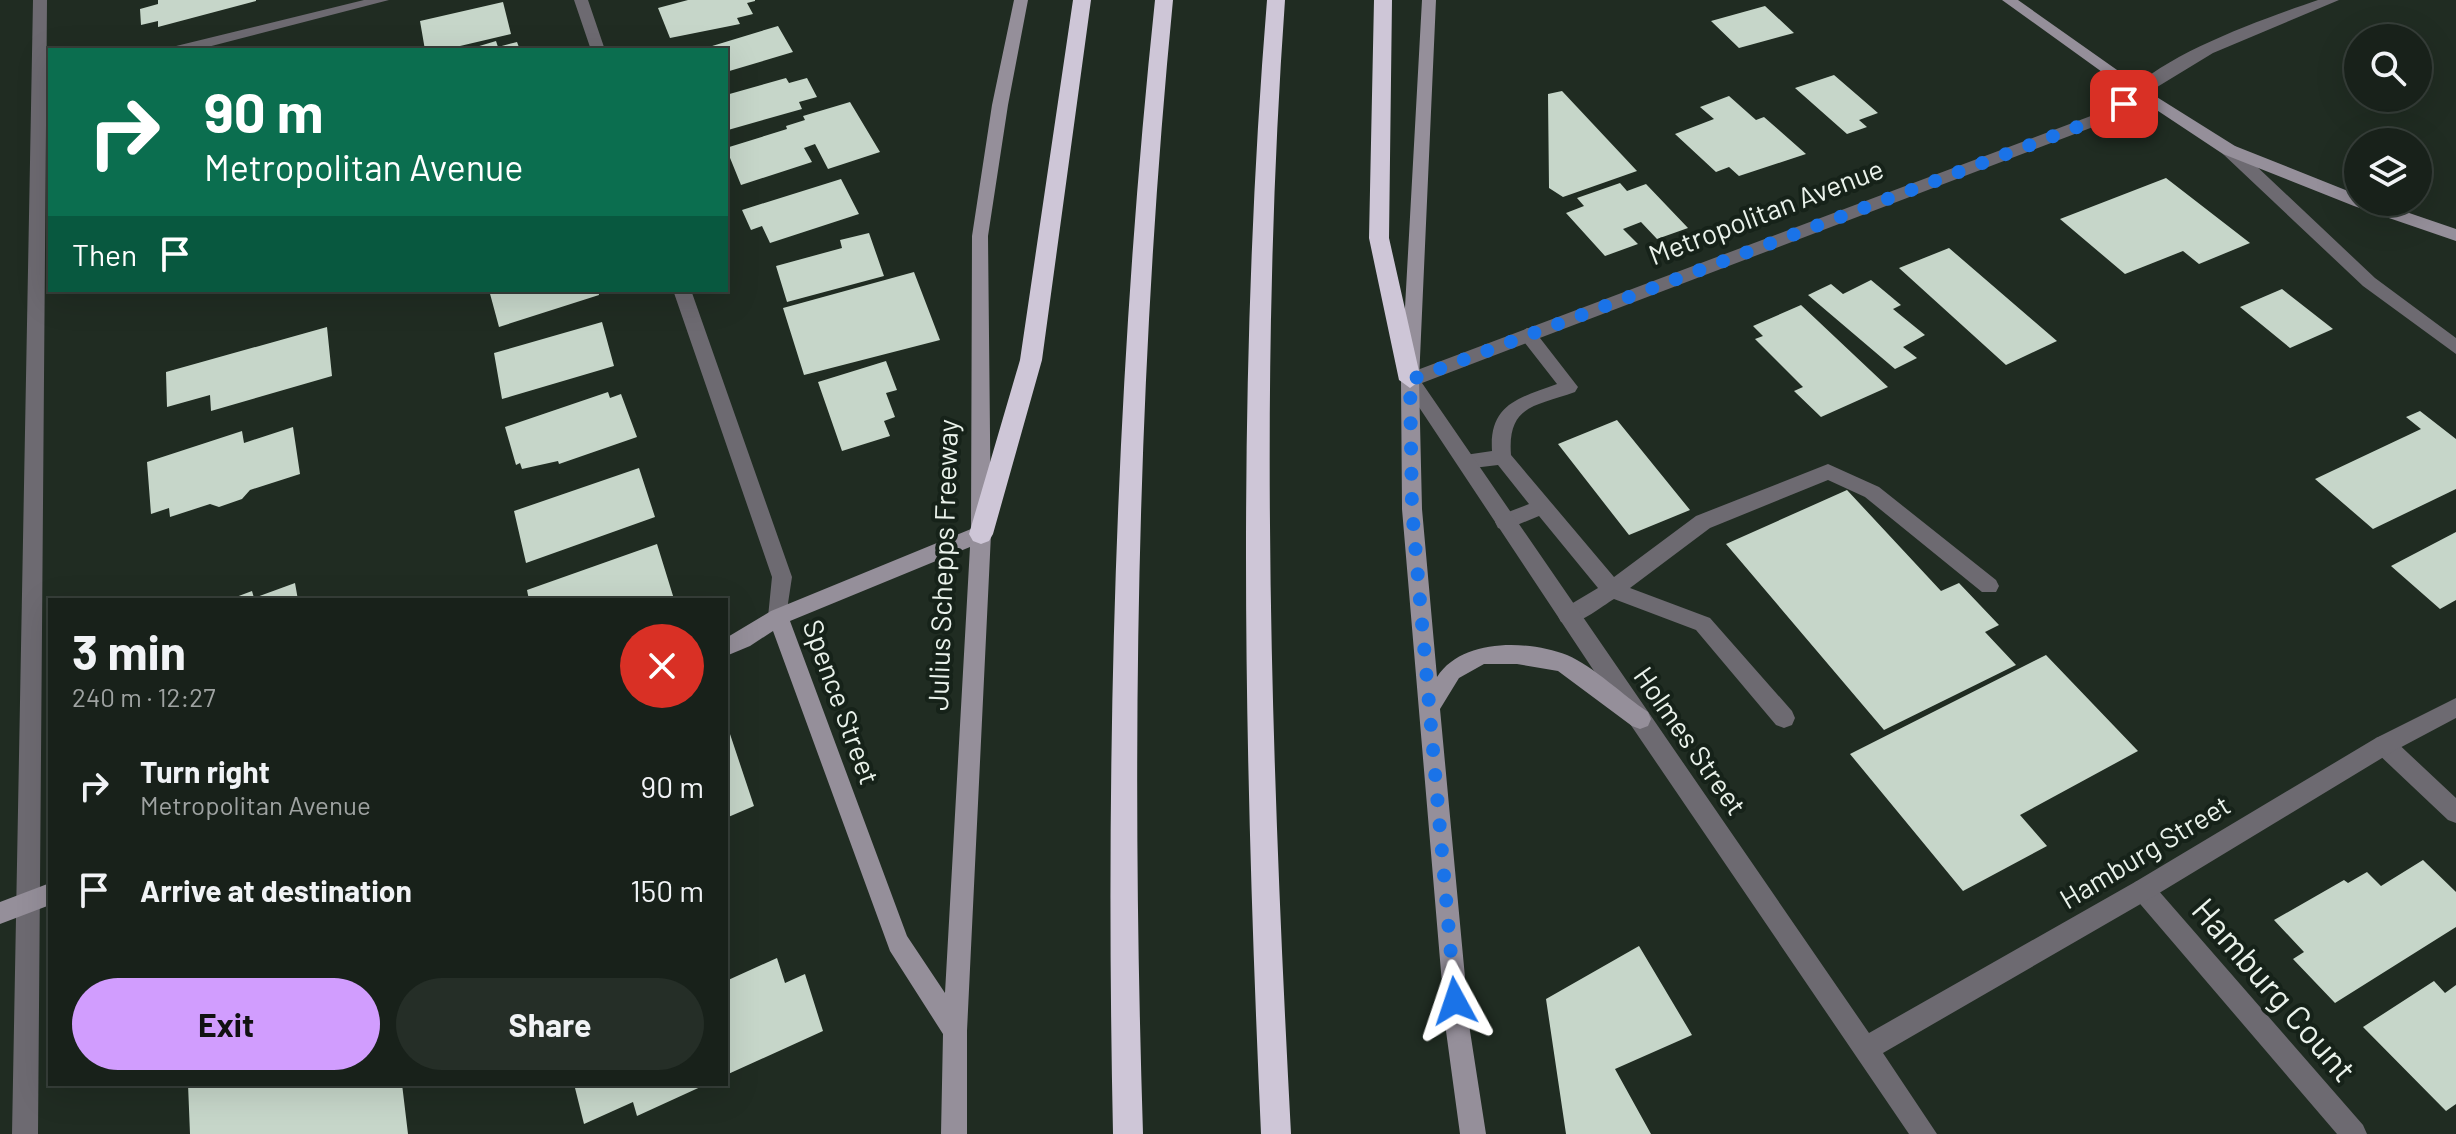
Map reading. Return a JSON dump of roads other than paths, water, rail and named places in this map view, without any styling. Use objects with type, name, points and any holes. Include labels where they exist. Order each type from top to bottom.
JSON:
[{"type":"highway","points":[[981,534],[1031,360],[1082,0]]},
{"type":"highway","points":[[1128,1134],[1124,895],[1126,540],[1136,302],[1164,0]]},
{"type":"highway","points":[[1276,0],[1261,221],[1255,461],[1261,784],[1276,1134]]},
{"type":"highway","points":[[1383,0],[1379,238],[1410,380]]},
{"type":"main road","name":"Julius Schepps Freeway","points":[[954,1134],[955,1031],[981,534],[980,236],[1000,105],[1021,0]]},
{"type":"main road","points":[[1429,0],[1410,380],[1412,509],[1458,1031],[1473,1134]]},
{"type":"main road","points":[[2009,0],[2139,92],[2229,150],[2344,196]]},
{"type":"main road","points":[[2400,216],[2456,235]]},
{"type":"main road","points":[[728,646],[778,617],[981,534]]},
{"type":"main road","name":"Spence Street","points":[[778,617],[898,943],[955,1031]]},
{"type":"main road","points":[[1430,707],[1452,672],[1481,655],[1517,655],[1563,663],[1640,719]]},
{"type":"main road","points":[[0,913],[40,898]]},
{"type":"street","points":[[25,1134],[40,898],[44,82],[40,0]]},
{"type":"street","points":[[185,48],[382,0]]},
{"type":"street","points":[[581,0],[597,48]]},
{"type":"street","name":"Metropolitan Avenue","points":[[1410,380],[2109,115],[2170,68],[2245,31],[2332,0]]},
{"type":"street","points":[[2229,150],[2369,282],[2456,347]]},
{"type":"street","name":"Spence Street","points":[[683,292],[782,577],[778,617]]},
{"type":"street","points":[[1527,334],[1569,387],[1517,406],[1500,430],[1502,457],[1612,590],[1703,624],[1784,718]]},
{"type":"street","name":"Holmes Street","points":[[1410,380],[1924,1134]]},
{"type":"street","points":[[1465,462],[1502,457]]},
{"type":"street","points":[[1568,616],[1612,590],[1703,522],[1828,472],[1872,492],[1989,586]]},
{"type":"street","points":[[1505,522],[1541,507]]},
{"type":"street","name":"Hamburg Street","points":[[1864,1050],[2143,890],[2384,745],[2456,707]]},
{"type":"street","points":[[2384,745],[2456,813]]},
{"type":"street","name":"Hamburg Count","points":[[2143,890],[2354,1134]]}]
